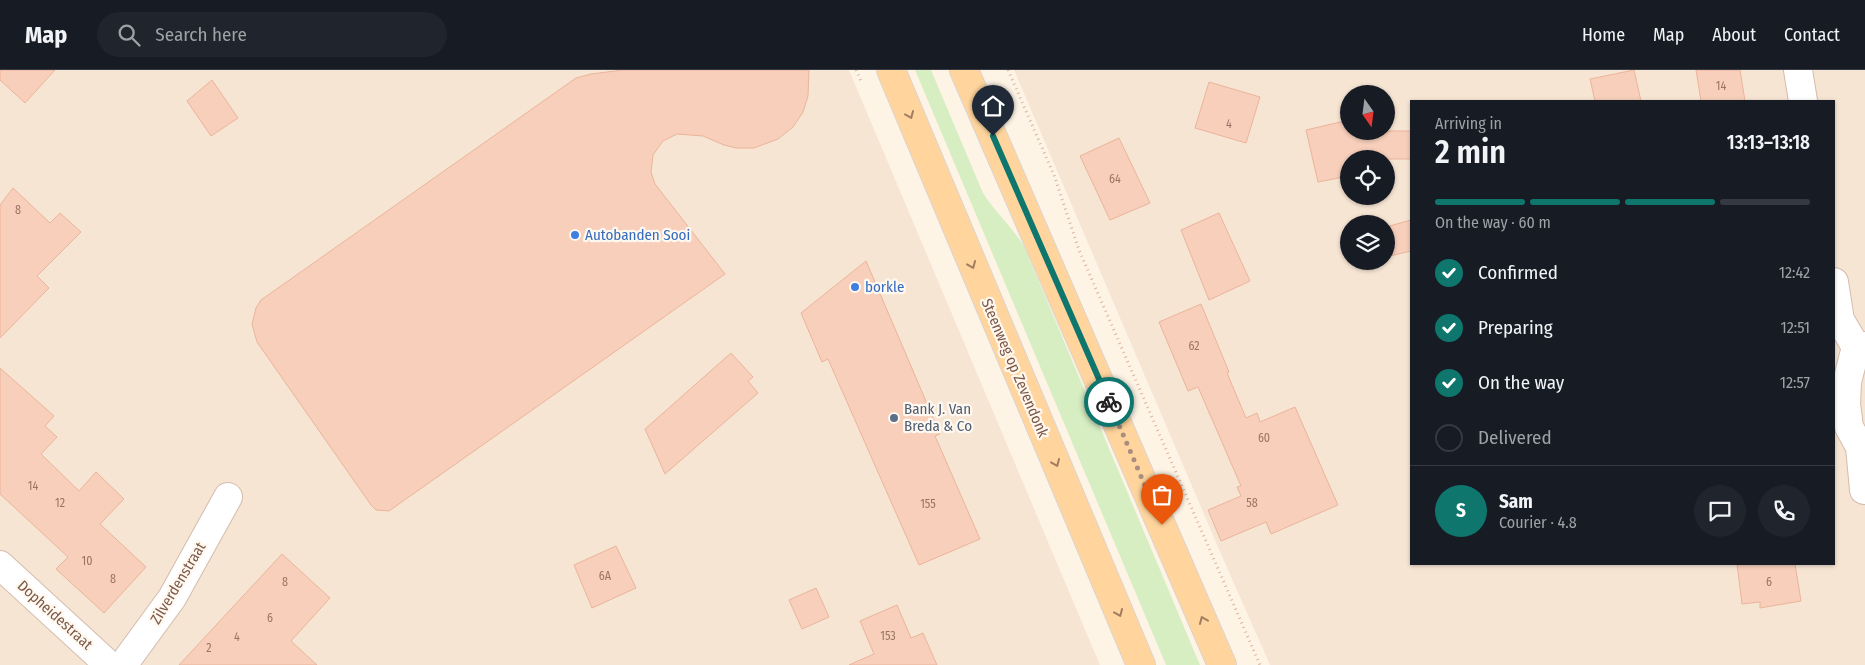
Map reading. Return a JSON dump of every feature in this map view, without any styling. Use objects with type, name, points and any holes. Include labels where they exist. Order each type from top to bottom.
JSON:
[{"type":"main road","name":"Steenweg op Zevendonk","points":[[891,70],[1141,665]]},
{"type":"main road","points":[[964,70],[1222,665]]},
{"type":"street","points":[[1798,70],[1803,100]]},
{"type":"street","points":[[1835,288],[1840,320],[1861,347],[1847,382],[1846,404],[1849,426],[1860,447],[1864,490]]},
{"type":"street","name":"Zilverdenstraat","points":[[124,665],[172,598],[228,497]]},
{"type":"street","name":"Dopheidestraat","points":[[0,565],[109,665]]},
{"type":"path","points":[[1008,70],[1054,175],[1079,250],[1260,665]]},
{"type":"shaded area","points":[[0,70],[849,70],[1100,665],[0,665]]},
{"type":"shaded area","points":[[1014,70],[1865,70],[1865,665],[1270,665]]},
{"type":"green space","points":[[915,70],[931,70],[983,193],[1024,246],[1200,665],[1166,665]]},
{"type":"building","points":[[0,70],[55,70],[25,103],[0,80]]},
{"type":"building","points":[[623,70],[809,70],[808,96],[803,112],[793,127],[778,139],[754,148],[736,148],[703,136],[677,134],[663,141],[653,155],[651,172],[655,184],[725,274],[389,511],[376,510],[257,342],[252,324],[256,308],[261,300],[576,78]]},
{"type":"building","points":[[1634,70],[1641,100],[1595,100],[1590,79]]},
{"type":"building","points":[[1696,70],[1740,70],[1745,100],[1701,100]]},
{"type":"building","points":[[212,80],[238,118],[211,136],[187,101]]},
{"type":"building","points":[[1209,82],[1260,97],[1246,143],[1195,128]]},
{"type":"building","points":[[1340,122],[1340,140],[1395,140],[1395,131],[1410,131],[1410,159],[1395,159],[1395,150],[1340,150],[1340,178],[1318,182],[1306,130]]},
{"type":"building","points":[[1119,138],[1150,203],[1110,220],[1080,156]]},
{"type":"building","points":[[13,188],[50,223],[60,213],[81,232],[37,276],[49,288],[0,338],[0,205]]},
{"type":"building","points":[[1219,213],[1250,281],[1209,300],[1181,230]]},
{"type":"building","points":[[1410,220],[1410,251],[1395,255],[1395,224]]},
{"type":"building","points":[[866,261],[940,434],[935,436],[980,539],[919,565],[828,359],[822,362],[801,313]]},
{"type":"building","points":[[1201,304],[1246,418],[1257,413],[1260,422],[1295,407],[1338,505],[1271,534],[1266,522],[1221,541],[1208,510],[1241,496],[1237,487],[1241,486],[1198,387],[1188,391],[1159,322]]},
{"type":"building","points":[[731,353],[753,377],[748,381],[758,393],[665,474],[645,429]]},
{"type":"building","points":[[0,368],[54,416],[45,426],[57,437],[41,454],[79,491],[96,472],[124,499],[100,524],[146,567],[104,613],[56,569],[68,557],[0,494]]},
{"type":"building","points":[[616,546],[636,588],[592,608],[574,565]]},
{"type":"building","points":[[282,554],[330,598],[291,641],[317,665],[179,665]]},
{"type":"building","points":[[1737,565],[1795,565],[1801,601],[1760,608],[1760,602],[1742,604]]},
{"type":"building","points":[[816,588],[829,617],[802,629],[789,600]]},
{"type":"building","points":[[897,605],[911,638],[923,633],[937,665],[849,665],[874,654],[860,621]]},
{"type":"way so far","points":[[1109,402],[1162,525]]},
{"type":"place","name":"Autobanden Sooi","points":[[575,235]]},
{"type":"place","name":"borkle","points":[[855,287]]},
{"type":"place","name":"Bank J. Van Breda & Co","points":[[894,418]]},
{"type":"route","points":[[993,136],[1109,402]]}]
